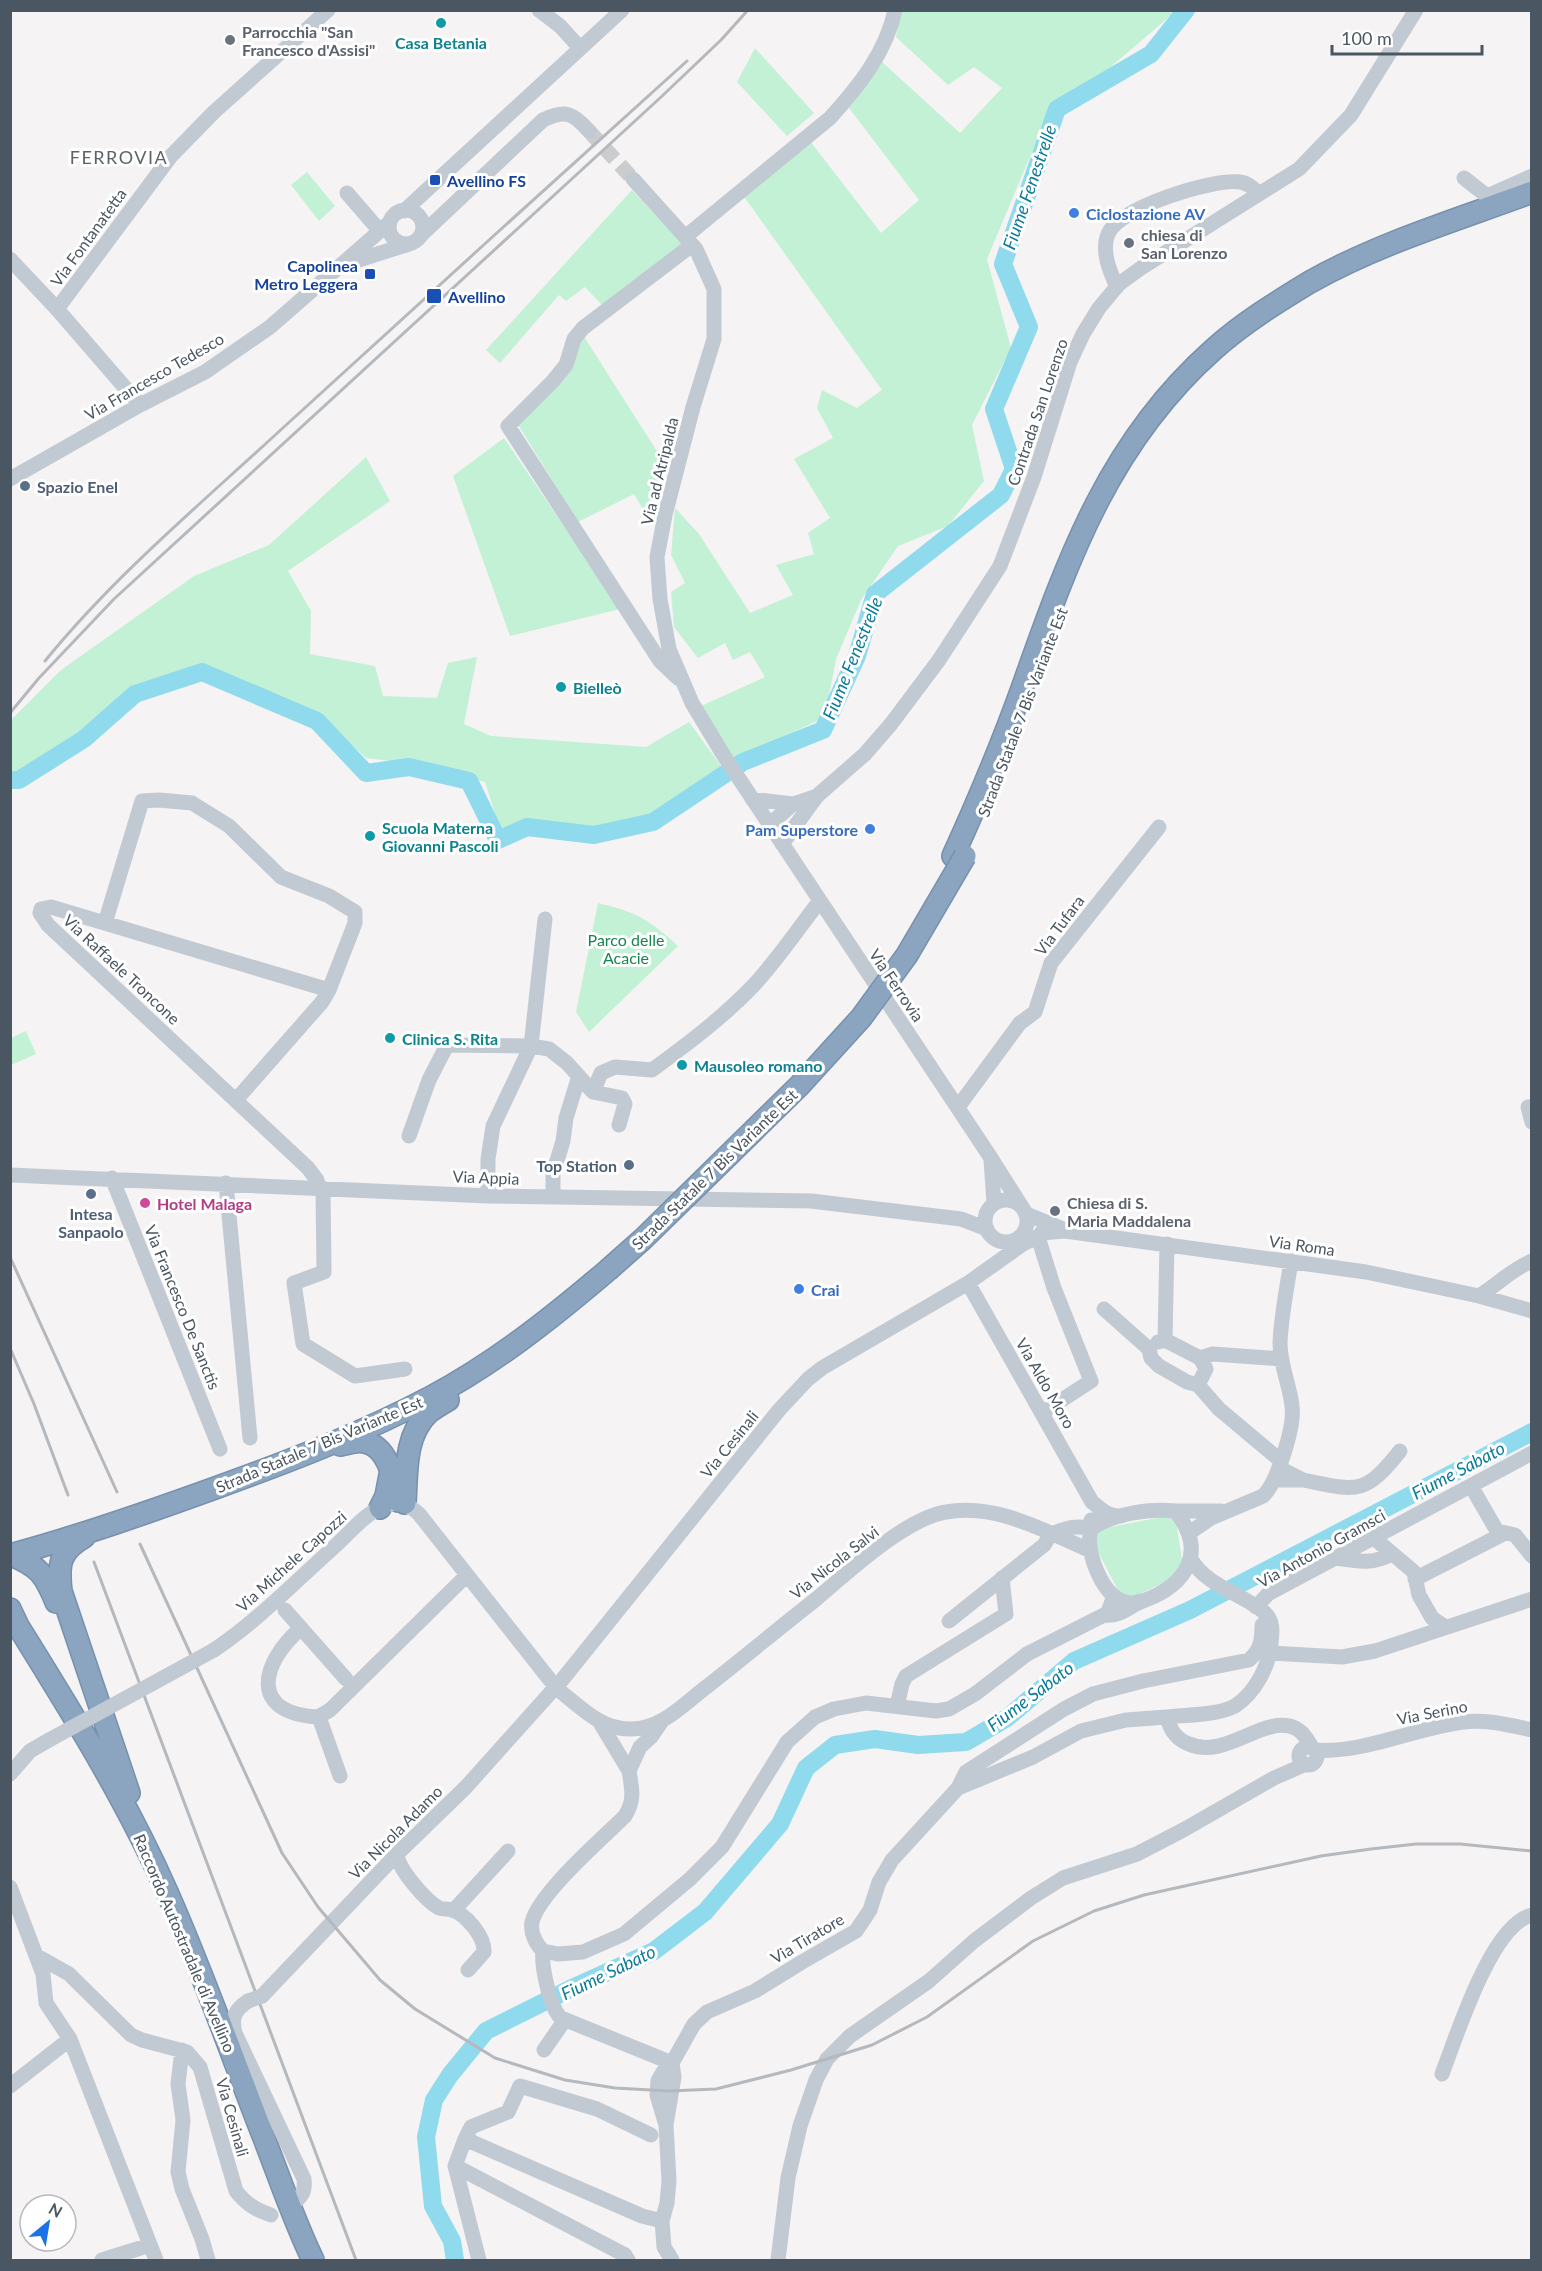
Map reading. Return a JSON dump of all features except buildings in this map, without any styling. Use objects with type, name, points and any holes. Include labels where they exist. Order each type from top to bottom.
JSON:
[{"type":"highway","name":"Strada Statale 7 Bis Variante Est","points":[[959,856],[1074,548],[1123,455],[1169,394],[1214,348],[1236,330],[1312,282],[1406,238],[1532,192]]},
{"type":"highway","name":"Strada Statale 7 Bis Variante Est","points":[[11,1552],[91,1532],[270,1468],[432,1397],[492,1360],[575,1299],[604,1266],[833,1033],[903,942],[959,856],[999,781],[1067,594],[1095,529],[1139,451],[1197,380],[1230,350],[1273,318],[1317,291],[1398,253],[1532,203]]},
{"type":"highway","name":"Strada Statale 7 Bis Variante Est","points":[[11,1552],[272,1454],[379,1410],[449,1374],[604,1266]]},
{"type":"highway","points":[[394,1504],[417,1427],[428,1413],[470,1385],[492,1360]]},
{"type":"highway","points":[[307,1452],[364,1442],[375,1446],[380,1450],[390,1468],[389,1484],[394,1504]]},
{"type":"highway","points":[[91,1532],[73,1543],[63,1555],[59,1570],[61,1591],[135,1809],[136,1826]]},
{"type":"highway","points":[[11,1552],[42,1572],[63,1624],[78,1673],[74,1680],[67,1683],[60,1681],[46,1670]]},
{"type":"highway","name":"Raccordo Autostradale di Avellino","points":[[10,1609],[18,1626],[90,1742],[136,1826],[188,1942],[313,2260]]},
{"type":"highway","name":"Raccordo Autostradale di Avellino","points":[[10,1638],[109,1800],[150,1883],[182,1957],[299,2260]]},
{"type":"street","name":"Via Fontanatetta","points":[[57,309],[171,156],[214,112],[328,10]]},
{"type":"street","points":[[539,10],[560,26],[580,48]]},
{"type":"street","points":[[413,215],[421,195],[622,10]]},
{"type":"street","points":[[683,683],[660,661],[508,426],[560,373],[566,365],[574,339],[583,328],[830,118],[873,65],[892,25],[895,10]]},
{"type":"street","name":"Contrada San Lorenzo","points":[[782,844],[817,796],[848,771],[891,724],[939,660],[1000,566],[1034,477],[1070,362],[1099,308],[1117,287],[1141,268],[1299,169],[1351,115],[1416,10]]},
{"type":"street","points":[[340,266],[415,240],[543,120],[565,113],[579,119],[589,131]]},
{"type":"street","points":[[1464,178],[1487,196],[1532,176]]},
{"type":"street","name":"Via ad Atripalda","points":[[633,179],[688,241],[714,289],[714,339],[675,477],[657,556],[660,599],[669,649],[692,703],[742,784]]},
{"type":"street","points":[[1117,287],[1108,270],[1107,236],[1112,226],[1123,216],[1139,207],[1222,182],[1246,183],[1259,194]]},
{"type":"street","points":[[347,193],[389,229],[394,239],[399,242],[415,240],[422,231],[413,215]]},
{"type":"street","name":"Via Francesco Tedesco","points":[[10,479],[140,405],[205,372],[270,327],[395,215],[413,215]]},
{"type":"street","points":[[413,215],[431,222],[441,217]]},
{"type":"street","name":"Via Fontanatetta","points":[[10,259],[57,309],[140,405]]},
{"type":"street","name":"Via Ferrovia","points":[[742,784],[958,1107],[1024,1211]]},
{"type":"street","name":"Contrada San Lorenzo","points":[[752,799],[793,804],[817,796]]},
{"type":"street","points":[[105,923],[142,801],[159,800],[192,803],[229,826],[281,877],[329,896],[356,912],[356,923],[329,990],[315,1010],[236,1100]]},
{"type":"street","name":"Contrada San Lorenzo","points":[[770,827],[793,804]]},
{"type":"street","name":"Contrada San Lorenzo","points":[[770,827],[808,809]]},
{"type":"street","name":"Via Tufara","points":[[958,1107],[1020,1023],[1035,1012],[1051,963],[1159,827]]},
{"type":"street","points":[[593,1092],[601,1073],[615,1067],[652,1070],[720,1017],[754,986],[819,902]]},
{"type":"street","name":"Via Raffaele Troncone","points":[[321,1188],[308,1168],[48,925],[40,913],[41,909],[51,907],[329,990]]},
{"type":"street","points":[[488,1196],[488,1159],[493,1126],[531,1046],[545,919]]},
{"type":"street","points":[[410,1136],[429,1080],[447,1045],[531,1046],[549,1049],[593,1092],[622,1098],[625,1104],[619,1125]]},
{"type":"street","points":[[553,1196],[553,1174],[579,1076]]},
{"type":"street","points":[[1532,1107],[1528,1107],[1532,1122]]},
{"type":"street","points":[[991,1158],[992,1206],[986,1222],[987,1229],[1001,1240],[1033,1236]]},
{"type":"street","name":"Via Appia","points":[[10,1174],[488,1196],[811,1201],[961,1219],[987,1229]]},
{"type":"street","name":"Via Francesco De Sanctis","points":[[112,1178],[220,1449]]},
{"type":"street","points":[[226,1184],[250,1438]]},
{"type":"street","points":[[321,1188],[324,1272],[294,1283],[303,1344],[356,1376],[405,1369]]},
{"type":"street","points":[[992,1206],[1006,1200],[1012,1201],[1024,1211],[1027,1225],[1091,1381],[1042,1413]]},
{"type":"street","name":"Via Appia","points":[[961,1219],[992,1206]]},
{"type":"street","name":"Via Roma","points":[[1024,1211],[1065,1230],[1366,1272],[1479,1296],[1532,1311]]},
{"type":"street","name":"Via Roma","points":[[1033,1236],[1065,1230]]},
{"type":"street","name":"Via Cesinali","points":[[556,1685],[779,1410],[808,1379],[864,1342],[968,1283],[1033,1236]]},
{"type":"street","points":[[993,1267],[1001,1240]]},
{"type":"street","points":[[1165,1340],[1167,1244]]},
{"type":"street","points":[[1189,1533],[1200,1523],[1263,1496],[1278,1470],[1292,1420],[1293,1407],[1280,1344],[1291,1261]]},
{"type":"street","points":[[1479,1296],[1519,1266],[1532,1261]]},
{"type":"street","name":"Via Aldo Moro","points":[[968,1283],[1092,1502]]},
{"type":"street","points":[[1104,1309],[1149,1349],[1151,1358],[1160,1366],[1186,1382],[1198,1385],[1278,1470],[1303,1480],[1344,1488],[1360,1488],[1381,1475],[1400,1451]]},
{"type":"street","points":[[1149,1349],[1159,1341],[1165,1340],[1200,1358],[1206,1369],[1198,1385]]},
{"type":"street","points":[[1200,1358],[1213,1354],[1282,1359]]},
{"type":"street","name":"Via Antonio Gramsci","points":[[1191,1559],[1196,1568],[1207,1577],[1254,1606],[1268,1594],[1532,1453]]},
{"type":"street","points":[[1471,1486],[1497,1531],[1515,1534],[1532,1556]]},
{"type":"street","points":[[1092,1502],[1105,1513],[1123,1516]]},
{"type":"street","points":[[1071,1527],[1086,1515],[1092,1502]]},
{"type":"street","points":[[1092,1502],[1091,1530],[1088,1540],[1091,1559],[1114,1596],[1131,1604],[1148,1600],[1176,1584],[1207,1577]]},
{"type":"street","points":[[394,1504],[419,1514],[556,1685],[599,1721],[613,1727],[631,1729],[643,1735],[640,1748],[629,1771]]},
{"type":"street","name":"Via Michele Capozzi","points":[[10,1774],[30,1751],[214,1650],[250,1622],[364,1520],[394,1504]]},
{"type":"street","points":[[1091,1530],[1100,1524],[1123,1516],[1154,1509],[1230,1510]]},
{"type":"street","name":"Via Nicola Salvi","points":[[643,1735],[867,1556],[916,1523],[945,1512],[969,1510],[1007,1516],[1089,1550]]},
{"type":"street","points":[[1175,1511],[1189,1533],[1191,1559],[1176,1584]]},
{"type":"street","points":[[949,1621],[1046,1542],[1050,1534],[1071,1527],[1091,1530]]},
{"type":"street","points":[[1415,1579],[1504,1533]]},
{"type":"street","points":[[1374,1538],[1414,1572],[1419,1595],[1432,1618],[1444,1627]]},
{"type":"street","points":[[1335,1558],[1362,1562],[1380,1561],[1392,1554]]},
{"type":"street","points":[[301,1628],[285,1646],[271,1669],[268,1683],[269,1693],[273,1702],[283,1709],[308,1717],[319,1717],[330,1710],[466,1575]]},
{"type":"street","points":[[897,1706],[906,1676],[1006,1614],[1002,1578]]},
{"type":"street","points":[[543,1951],[558,1954],[583,1953],[624,1934],[690,1879],[722,1846],[787,1742],[815,1717],[829,1710],[866,1703],[936,1711],[949,1709],[975,1694],[1027,1654],[1104,1616],[1114,1596]]},
{"type":"street","points":[[1254,1606],[1266,1614],[1271,1623],[1270,1653],[1342,1658],[1375,1651],[1532,1599]]},
{"type":"street","points":[[1104,1616],[1118,1615],[1141,1601]]},
{"type":"street","name":"Via Tiratore","points":[[666,2125],[657,2095],[659,2079],[672,2063],[694,2024],[707,2012],[755,1991],[856,1931],[870,1910],[879,1882],[888,1866],[958,1788],[966,1773],[1064,1709],[1093,1694],[1143,1681],[1249,1660],[1258,1650],[1261,1642],[1254,1606]]},
{"type":"street","points":[[285,1610],[346,1679]]},
{"type":"street","name":"Via Tiratore","points":[[958,1788],[1033,1757],[1082,1731],[1126,1720],[1222,1710],[1235,1706],[1261,1677],[1270,1653]]},
{"type":"street","name":"Via Nicola Adamo","points":[[255,1999],[466,1787],[556,1685]]},
{"type":"street","points":[[319,1717],[340,1776]]},
{"type":"street","points":[[1167,1717],[1169,1727],[1175,1735],[1194,1746],[1217,1747],[1265,1728],[1287,1725],[1301,1732],[1308,1755]]},
{"type":"street","points":[[544,2050],[559,2016],[545,1972],[543,1951],[535,1941],[531,1923],[538,1907],[549,1892],[625,1816],[632,1805],[633,1793],[629,1771],[599,1721]]},
{"type":"street","name":"Via Serino","points":[[778,2260],[788,2178],[800,2126],[816,2080],[827,2059],[850,2036],[929,1981],[974,1941],[1031,1898],[1063,1878],[1137,1854],[1195,1824],[1274,1778],[1308,1755],[1463,1722],[1485,1721],[1532,1730]]},
{"type":"street","points":[[454,1910],[508,1851]]},
{"type":"street","points":[[397,1854],[397,1863],[406,1876],[439,1908],[454,1910],[473,1926],[484,1942],[484,1952],[468,1970]]},
{"type":"street","points":[[10,1887],[13,1900],[43,1974],[46,2002],[70,2039],[156,2260]]},
{"type":"street","points":[[1442,2074],[1482,1971],[1514,1924],[1532,1916]]},
{"type":"street","points":[[36,1956],[69,1974],[131,2035],[182,2050],[178,2084],[183,2120],[178,2172],[208,2260]]},
{"type":"street","name":"Via Cesinali","points":[[255,1999],[234,2013],[232,2022],[235,2033],[304,2179],[302,2196],[296,2201]]},
{"type":"street","points":[[559,2016],[672,2063]]},
{"type":"street","points":[[10,2086],[70,2039]]},
{"type":"street","name":"Via Cesinali","points":[[182,2050],[193,2057],[200,2067],[236,2191],[256,2210],[271,2215]]},
{"type":"street","points":[[644,2051],[659,2079]]},
{"type":"street","name":"Via Tiratore","points":[[672,2063],[674,2077],[666,2125],[669,2181],[667,2203],[662,2221],[664,2247],[672,2260]]},
{"type":"street","points":[[479,2260],[454,2166],[471,2127],[508,2112],[520,2086],[597,2109],[651,2135]]},
{"type":"street","points":[[465,2139],[642,2216],[662,2221]]},
{"type":"street","points":[[454,2166],[625,2255],[628,2260]]},
{"type":"street","points":[[102,2260],[150,2245]]},
{"type":"green space","points":[[901,11],[1176,11],[1107,70],[1057,100],[1029,159],[987,259],[1011,348],[972,425],[984,481],[948,526],[898,546],[861,600],[836,659],[825,717],[735,760],[701,706],[765,677],[750,652],[733,660],[725,643],[698,658],[674,627],[671,592],[685,583],[671,555],[675,508],[699,534],[750,613],[793,595],[776,565],[814,554],[808,533],[830,518],[794,459],[833,438],[817,408],[822,390],[857,408],[882,390],[743,195],[810,141],[881,233],[919,200],[849,108],[881,61],[960,133],[1002,88],[974,67],[948,85],[896,37]]},
{"type":"green space","points":[[755,48],[814,113],[787,136],[737,82]]},
{"type":"green space","points":[[307,172],[335,206],[319,221],[291,185]]},
{"type":"green space","points":[[632,190],[683,245],[602,305],[585,287],[566,301],[559,295],[500,363],[486,350]]},
{"type":"green space","points":[[583,335],[665,464],[660,468],[657,479],[661,483],[651,523],[634,494],[578,522],[517,423]]},
{"type":"green space","points":[[504,438],[620,609],[510,636],[453,476]]},
{"type":"green space","points":[[366,457],[390,501],[288,571],[311,611],[310,654],[375,666],[383,696],[437,698],[448,663],[477,657],[464,724],[491,736],[646,747],[689,722],[724,770],[652,817],[597,831],[527,824],[501,833],[485,782],[414,764],[366,758],[321,717],[205,670],[137,691],[91,729],[19,776],[11,775],[11,720],[61,670],[194,576],[269,545]]},
{"type":"green space","name":"Parco delle Acacie","points":[[598,903],[641,918],[659,929],[678,946],[589,1032],[576,1012]]},
{"type":"green space","points":[[26,1031],[36,1054],[11,1065],[11,1038]]},
{"type":"green space","points":[[1167,1516],[1176,1522],[1183,1565],[1180,1575],[1129,1599],[1120,1594],[1095,1546],[1095,1530]]},
{"type":"waterway","name":"Fiume Fenestrelle","points":[[10,780],[19,780],[84,739],[135,694],[202,672],[317,721],[366,773],[409,767],[469,781],[498,840],[527,827],[594,835],[653,822],[743,762],[823,730],[857,656],[875,594],[1001,495],[1014,469],[994,409],[1029,327],[1003,264],[1057,109],[1151,54],[1186,10]]},
{"type":"waterway","name":"Fiume Sabato","points":[[455,2260],[452,2241],[433,2206],[426,2137],[434,2100],[450,2075],[486,2031],[570,1989],[654,1951],[705,1912],[780,1824],[806,1768],[835,1745],[875,1739],[918,1745],[966,1742],[1007,1718],[1074,1661],[1190,1610],[1532,1432]]},
{"type":"tunnel","points":[[589,131],[633,179]]},
{"type":"railway","points":[[10,713],[39,678],[114,599],[660,98],[721,40],[748,10]]},
{"type":"railway","points":[[45,661],[101,598],[161,539],[687,61]]},
{"type":"railway","points":[[10,1257],[117,1492]]},
{"type":"railway","points":[[10,1348],[68,1495]]},
{"type":"railway","points":[[140,1544],[282,1853],[318,1907],[380,1980],[415,2009],[495,2058],[565,2080],[615,2088],[669,2091],[716,2089],[791,2070],[872,2045],[927,2017],[1033,1941],[1094,1911],[1144,1895],[1321,1856],[1371,1849],[1416,1844],[1460,1844],[1532,1851]]},
{"type":"railway","points":[[94,1562],[356,2260]]},
{"type":"place","name":"Casa Betania","points":[[441,23]]},
{"type":"place","name":"Parrocchia \"San Francesco d'Assisi\"","points":[[230,40]]},
{"type":"place","name":"Avellino FS","points":[[435,180]]},
{"type":"place","name":"Ciclostazione AV","points":[[1074,213]]},
{"type":"place","name":"chiesa di San Lorenzo","points":[[1129,243]]},
{"type":"place","name":"Capolinea Metro Leggera","points":[[370,274]]},
{"type":"place","name":"Avellino","points":[[434,296]]},
{"type":"place","name":"Spazio Enel","points":[[25,486]]},
{"type":"place","name":"Bielleò","points":[[561,687]]},
{"type":"place","name":"Pam Superstore","points":[[870,829]]},
{"type":"place","name":"Scuola Materna Giovanni Pascoli","points":[[370,836]]},
{"type":"place","name":"Clinica S. Rita","points":[[390,1038]]},
{"type":"place","name":"Mausoleo romano","points":[[682,1065]]},
{"type":"place","name":"Top Station","points":[[629,1165]]},
{"type":"place","name":"Intesa Sanpaolo","points":[[91,1194]]},
{"type":"place","name":"Hotel Malaga","points":[[145,1203]]},
{"type":"place","name":"Chiesa di S. Maria Maddalena","points":[[1055,1211]]},
{"type":"place","name":"Crai","points":[[799,1289]]},
{"type":"district","name":"FERROVIA","points":[[119,157]]}]
